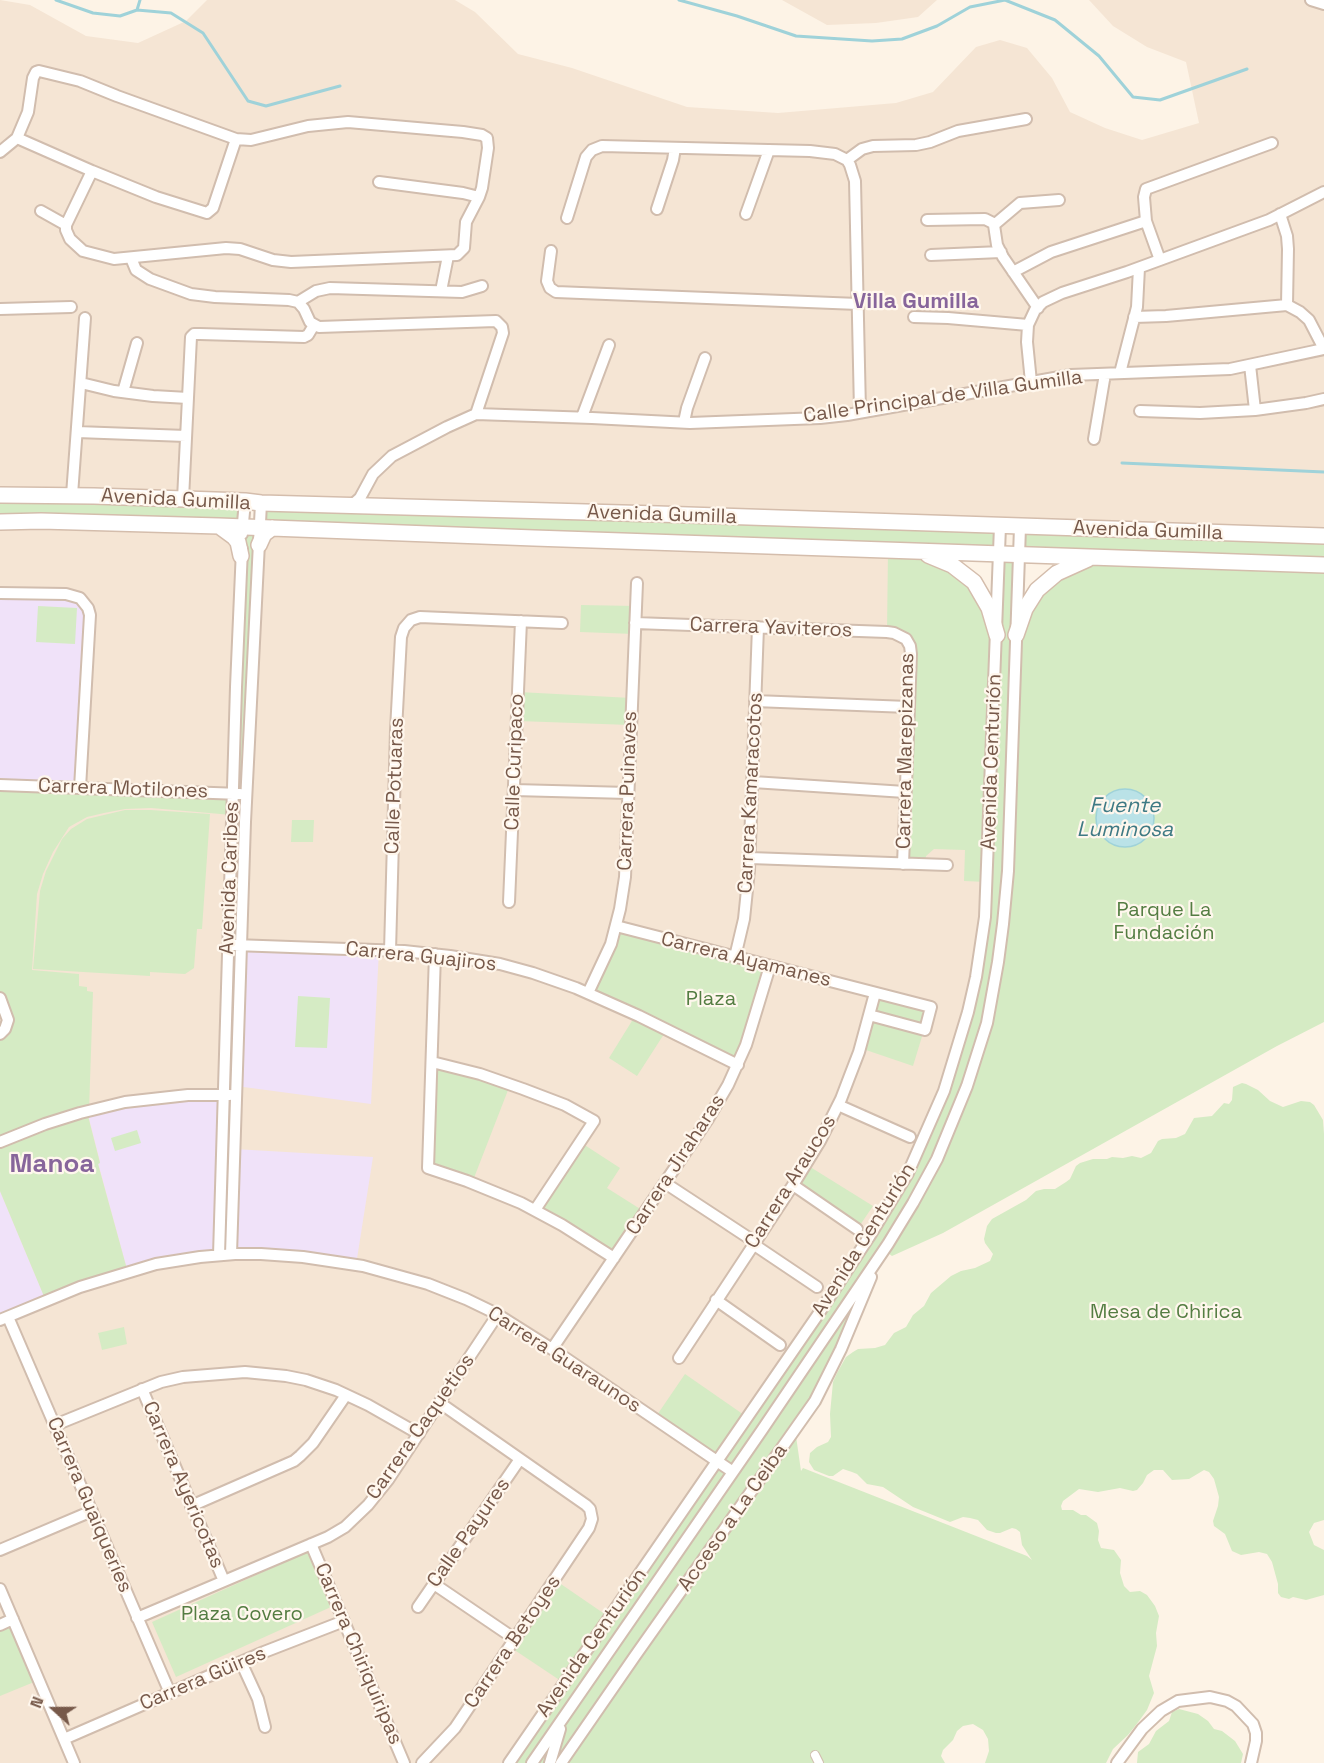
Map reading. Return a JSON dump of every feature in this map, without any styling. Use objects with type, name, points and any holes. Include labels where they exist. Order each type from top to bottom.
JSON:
[{"type":"main road","name":"Avenida Gumilla","points":[[0,495],[72,495],[351,506],[1324,536]]},
{"type":"main road","name":"Avenida Gumilla","points":[[0,522],[266,527],[545,539],[1324,565]]},
{"type":"main road","points":[[219,526],[238,542],[242,556]]},
{"type":"main road","points":[[259,545],[266,527]]},
{"type":"main road","points":[[917,551],[952,565],[974,582],[989,608],[997,635]]},
{"type":"main road","points":[[1016,635],[1025,609],[1042,584],[1058,573],[1093,557]]},
{"type":"street","points":[[1311,0],[1324,4]]},
{"type":"street","points":[[0,152],[17,138],[28,112],[34,75],[42,70],[80,81],[236,139],[251,140],[308,126],[348,122],[482,135],[487,138],[488,148],[479,197],[466,222],[465,245],[457,255],[448,256],[291,262],[273,260],[240,249],[226,248],[114,259],[83,251],[70,239],[66,230],[66,225],[92,171]]},
{"type":"street","points":[[847,160],[862,149],[873,146],[916,146],[958,131],[1026,118]]},
{"type":"street","points":[[17,138],[156,197],[207,213],[213,208],[236,139]]},
{"type":"street","points":[[1160,260],[1146,221],[1144,193],[1148,188],[1272,143]]},
{"type":"street","points":[[567,218],[586,157],[592,150],[602,146],[826,153],[835,154],[847,160],[855,181],[860,411]]},
{"type":"street","points":[[657,209],[675,148]]},
{"type":"street","points":[[746,214],[770,150]]},
{"type":"street","points":[[379,182],[479,197]]},
{"type":"street","points":[[1031,382],[1027,342],[1028,325],[1032,315],[1043,302],[1062,293],[1139,268],[1281,214],[1324,192]]},
{"type":"street","points":[[994,225],[1020,203],[1059,201]]},
{"type":"street","points":[[41,211],[66,225]]},
{"type":"street","points":[[1281,214],[1288,249],[1287,305]]},
{"type":"street","points":[[927,220],[985,219],[990,221],[994,225],[997,245],[1012,272],[1038,308]]},
{"type":"street","points":[[1012,272],[1051,252],[1146,221]]},
{"type":"street","points":[[551,251],[547,281],[550,288],[556,292],[858,304]]},
{"type":"street","points":[[931,255],[1001,252]]},
{"type":"street","points":[[441,291],[448,256]]},
{"type":"street","points":[[131,258],[136,270],[150,279],[191,294],[298,302],[314,325],[333,327],[496,321],[501,325],[503,333],[477,414]]},
{"type":"street","points":[[1120,373],[1139,293],[1139,268]]},
{"type":"street","points":[[298,302],[316,291],[330,288],[462,292],[482,286]]},
{"type":"street","points":[[1134,317],[1287,305],[1309,320],[1324,349]]},
{"type":"street","points":[[0,309],[71,307]]},
{"type":"street","points":[[914,317],[1028,325]]},
{"type":"street","points":[[72,495],[85,318]]},
{"type":"street","points":[[183,499],[190,341],[194,334],[304,337],[314,325]]},
{"type":"street","points":[[123,392],[137,343]]},
{"type":"street","points":[[582,417],[609,345]]},
{"type":"street","name":"Calle Principal de Villa Gumilla","points":[[351,506],[360,498],[373,474],[392,456],[477,414],[684,422],[820,418],[1071,375],[1230,369],[1324,349]]},
{"type":"street","points":[[684,422],[705,358]]},
{"type":"street","points":[[1250,365],[1255,410]]},
{"type":"street","points":[[1094,439],[1105,374]]},
{"type":"street","points":[[81,383],[123,392],[188,398]]},
{"type":"street","points":[[1140,411],[1200,413],[1255,410],[1324,399]]},
{"type":"street","points":[[77,432],[186,436]]},
{"type":"street","points":[[368,484],[369,496],[382,506]]},
{"type":"street","points":[[253,502],[266,527]]},
{"type":"street","name":"Avenida Caribes","points":[[219,1255],[243,527],[253,502]]},
{"type":"street","name":"Avenida Centurión","points":[[509,1763],[817,1316],[893,1199],[920,1148],[944,1091],[968,1012],[985,917],[1000,526]]},
{"type":"street","name":"Avenida Centurión","points":[[532,1763],[878,1258],[913,1203],[948,1134],[967,1086],[987,1023],[1003,924],[1008,871],[1020,527]]},
{"type":"street","name":"Avenida Caribes","points":[[231,1254],[240,945],[259,545]]},
{"type":"street","name":"Carrera Puinaves","points":[[588,993],[608,951],[616,926],[625,877],[637,583]]},
{"type":"street","points":[[0,593],[66,594],[80,598],[88,608],[90,615],[80,788]]},
{"type":"street","name":"Calle Potuaras","points":[[390,951],[402,632],[415,618],[420,617],[520,621]]},
{"type":"street","points":[[520,621],[562,623]]},
{"type":"street","name":"Calle Curipaco","points":[[509,902],[520,621]]},
{"type":"street","name":"Carrera Yaviteros","points":[[635,623],[886,632],[906,639]]},
{"type":"street","name":"Carrera Kamaracotos","points":[[735,957],[744,919],[750,858],[758,627]]},
{"type":"street","name":"Carrera Marepizanas","points":[[903,864],[911,654],[906,639]]},
{"type":"street","points":[[755,701],[908,706]]},
{"type":"street","points":[[753,782],[905,792]]},
{"type":"street","name":"Carrera Motilones","points":[[0,785],[246,794]]},
{"type":"street","points":[[514,790],[628,793]]},
{"type":"street","points":[[750,858],[946,865]]},
{"type":"street","name":"Carrera Ayamanes","points":[[616,926],[931,1007],[925,1030],[869,1015]]},
{"type":"street","name":"Carrera Guajiros","points":[[228,945],[390,951],[435,954],[492,962],[551,978],[588,993],[738,1065]]},
{"type":"street","points":[[435,954],[428,1168],[487,1189],[535,1210],[614,1258]]},
{"type":"street","name":"Carrera Jiraharas","points":[[552,1349],[717,1104],[738,1065],[753,1026],[770,966]]},
{"type":"street","name":"Carrera Araucos","points":[[679,1358],[820,1141],[838,1105],[859,1052],[875,993]]},
{"type":"street","points":[[0,998],[7,1015],[8,1025],[0,1034]]},
{"type":"street","points":[[432,1062],[480,1074],[522,1089],[565,1105],[594,1121],[535,1210]]},
{"type":"street","points":[[0,1142],[45,1124],[125,1102],[188,1095],[236,1095]]},
{"type":"street","points":[[838,1105],[910,1137]]},
{"type":"street","points":[[665,1183],[817,1287]]},
{"type":"street","points":[[793,1185],[857,1229]]},
{"type":"street","name":"Carrera Guaraunos","points":[[4,1319],[80,1287],[171,1262],[231,1254],[303,1257],[363,1266],[428,1284],[498,1314],[733,1472]]},
{"type":"street","name":"Acceso a La Ceiba","points":[[561,1763],[815,1401],[858,1311],[878,1258]]},
{"type":"street","points":[[716,1300],[780,1345]]},
{"type":"street","name":"Carrera Caquetios","points":[[137,1618],[337,1532],[358,1515],[388,1480],[498,1314]]},
{"type":"street","name":"Carrera Guaiqueríes","points":[[4,1319],[54,1425],[170,1693]]},
{"type":"street","points":[[54,1425],[161,1382],[183,1377],[245,1372],[306,1380],[346,1395],[390,1416],[419,1434]]},
{"type":"street","name":"Carrera Ayericotas","points":[[142,1389],[224,1581]]},
{"type":"street","points":[[191,1506],[294,1461],[313,1443],[346,1395]]},
{"type":"street","points":[[440,1403],[520,1459]]},
{"type":"street","name":"Carrera Betoyes","points":[[422,1763],[455,1728],[591,1524],[592,1514],[586,1505],[520,1459]]},
{"type":"street","name":"Calle Payures","points":[[418,1607],[520,1459]]},
{"type":"street","points":[[0,1550],[92,1512]]},
{"type":"street","name":"Carrera Chiriquiripas","points":[[311,1544],[404,1763]]},
{"type":"street","points":[[434,1584],[515,1639]]},
{"type":"street","points":[[0,1589],[74,1763]]},
{"type":"street","points":[[0,1625],[13,1619]]},
{"type":"street","name":"Carrera Güires","points":[[64,1739],[241,1662],[344,1621]]},
{"type":"street","points":[[241,1662],[262,1712],[265,1727]]},
{"type":"street","points":[[1117,1763],[1142,1730],[1161,1711],[1178,1701],[1210,1697],[1236,1706],[1253,1724],[1256,1741],[1251,1763]]},
{"type":"street","points":[[549,1763],[563,1718]]},
{"type":"shaded area","points":[[0,0],[30,5],[86,36],[138,43],[186,21],[207,0],[455,0],[475,12],[518,54],[572,68],[687,107],[778,113],[896,103],[933,92],[976,47],[1000,40],[1027,48],[1052,78],[1070,112],[1105,128],[1142,140],[1199,123],[1186,62],[1147,47],[1113,26],[1089,0],[1324,0],[1324,536],[0,495]]},
{"type":"shaded area","points":[[782,0],[937,0],[918,17],[876,23],[827,25]]},
{"type":"shaded area","points":[[0,522],[917,551],[988,867],[968,1012],[908,1173],[509,1763],[0,1763]]},
{"type":"shaded area","points":[[0,594],[66,595],[87,607],[79,786],[0,784]]},
{"type":"shaded area","points":[[240,945],[379,950],[371,1104],[236,1086]]},
{"type":"shaded area","points":[[224,1095],[219,1255],[128,1273],[98,1163],[100,1162],[87,1111]]},
{"type":"shaded area","points":[[234,1149],[373,1157],[356,1265],[235,1254]]},
{"type":"shaded area","points":[[0,1191],[46,1301],[0,1320]]},
{"type":"green space","points":[[0,498],[243,504],[241,526],[0,521]]},
{"type":"green space","points":[[262,505],[999,527],[998,552],[261,526]]},
{"type":"green space","points":[[243,527],[259,527],[231,1254],[219,1255],[232,815],[151,808],[125,809],[87,817],[69,827],[53,852],[43,874],[37,894],[32,970],[79,974],[79,986],[87,987],[87,991],[93,992],[89,1111],[87,1112],[100,1163],[98,1164],[128,1273],[46,1301],[0,1191],[0,1034],[5,1029],[0,998],[0,785],[233,793]]},
{"type":"green space","points":[[1021,528],[1324,538],[1324,563],[1020,553]]},
{"type":"green space","points":[[888,551],[916,552],[962,573],[991,619],[999,554],[1019,554],[1016,632],[1025,609],[1075,564],[1324,565],[1324,1022],[943,1233],[892,1256],[884,1250],[858,1311],[795,1429],[801,1471],[803,1468],[1027,1556],[1032,1560],[1022,1545],[1020,1532],[1016,1529],[996,1533],[987,1530],[978,1520],[963,1517],[950,1522],[913,1507],[883,1487],[867,1484],[852,1472],[843,1469],[829,1476],[814,1470],[809,1462],[810,1453],[828,1442],[831,1437],[830,1414],[833,1382],[846,1357],[858,1349],[885,1345],[894,1333],[906,1327],[913,1315],[924,1306],[931,1293],[951,1276],[990,1261],[993,1254],[984,1239],[987,1226],[992,1219],[1026,1200],[1036,1191],[1055,1189],[1070,1179],[1076,1166],[1080,1163],[1112,1157],[1141,1158],[1151,1153],[1158,1141],[1185,1134],[1194,1118],[1212,1116],[1224,1103],[1229,1104],[1232,1100],[1233,1087],[1242,1083],[1258,1090],[1270,1101],[1283,1107],[1301,1101],[1310,1102],[1323,1120],[1324,1520],[1314,1523],[1309,1532],[1314,1545],[1324,1550],[1324,1595],[1306,1600],[1281,1597],[1278,1593],[1272,1562],[1267,1554],[1259,1552],[1241,1555],[1232,1551],[1225,1534],[1214,1526],[1213,1521],[1219,1497],[1214,1479],[1209,1472],[1204,1470],[1189,1479],[1172,1480],[1163,1470],[1154,1470],[1147,1475],[1137,1490],[1120,1488],[1098,1492],[1079,1489],[1063,1501],[1061,1506],[1062,1510],[1073,1510],[1097,1523],[1101,1548],[1114,1550],[1121,1560],[1120,1573],[1124,1586],[1130,1592],[1140,1591],[1147,1595],[1159,1616],[1156,1633],[1157,1646],[1149,1676],[1154,1693],[1147,1710],[1128,1735],[1113,1749],[1106,1763],[985,1763],[989,1751],[988,1739],[983,1730],[973,1724],[963,1726],[957,1731],[953,1740],[943,1750],[941,1756],[945,1763],[509,1763],[564,1683],[510,1647],[555,1580],[609,1617],[718,1460],[655,1418],[685,1374],[747,1417],[893,1199],[962,1035],[987,882],[964,881],[965,850],[934,849],[926,856],[925,864],[904,863],[911,646],[887,631]]},
{"type":"green space","points":[[581,605],[636,606],[634,634],[580,632]]},
{"type":"green space","points":[[38,606],[77,608],[75,644],[36,642]]},
{"type":"green space","points":[[519,692],[631,698],[630,725],[518,721]]},
{"type":"green space","points":[[125,810],[210,814],[202,929],[197,929],[194,968],[185,974],[150,972],[150,976],[33,969],[40,891],[46,871],[62,839],[71,829],[87,819]]},
{"type":"green space","points":[[292,820],[314,820],[313,842],[291,842]]},
{"type":"green space","name":"Plaza","points":[[616,926],[770,966],[738,1065],[588,993]]},
{"type":"green space","points":[[875,993],[931,1007],[913,1066],[860,1048]]},
{"type":"green space","points":[[298,996],[330,998],[327,1048],[295,1047]]},
{"type":"green space","points":[[635,1016],[666,1031],[637,1076],[609,1058]]},
{"type":"green space","points":[[432,1062],[510,1085],[472,1183],[428,1168]]},
{"type":"green space","points":[[137,1130],[141,1143],[115,1151],[111,1138]]},
{"type":"green space","points":[[580,1142],[620,1168],[607,1188],[645,1212],[614,1258],[535,1210]]},
{"type":"green space","points":[[807,1165],[873,1206],[858,1228],[794,1185]]},
{"type":"green space","points":[[124,1327],[127,1344],[102,1350],[98,1333]]},
{"type":"green space","name":"Plaza Covero","points":[[307,1552],[331,1607],[176,1677],[152,1622]]},
{"type":"green space","points":[[13,1619],[39,1680],[0,1696],[0,1625]]},
{"type":"green space","points":[[1179,1709],[1198,1714],[1214,1729],[1222,1731],[1235,1741],[1243,1754],[1241,1763],[1137,1763],[1138,1752],[1149,1744],[1156,1731],[1169,1721],[1172,1712]]},
{"type":"water","name":"Fuente Luminosa","points":[[1125,789],[1136,791],[1149,802],[1154,818],[1152,829],[1141,842],[1125,847],[1114,845],[1101,834],[1096,818],[1098,807],[1109,794]]},
{"type":"waterway","points":[[56,0],[93,13],[120,16],[137,10],[171,13],[203,33],[248,101],[266,106],[340,86]]},
{"type":"waterway","points":[[137,10],[140,0]]},
{"type":"waterway","points":[[679,0],[796,36],[872,41],[902,39],[937,26],[970,7],[1005,0],[1055,20],[1099,56],[1133,97],[1160,100],[1247,69]]},
{"type":"waterway","points":[[1122,463],[1324,472]]},
{"type":"district","name":"Villa Gumilla","points":[[916,302]]},
{"type":"district","name":"Manoa","points":[[52,1165]]},
{"type":"park label","name":"Parque La Fundación","points":[[1164,922]]},
{"type":"park label","name":"Mesa de Chirica","points":[[1166,1313]]}]
